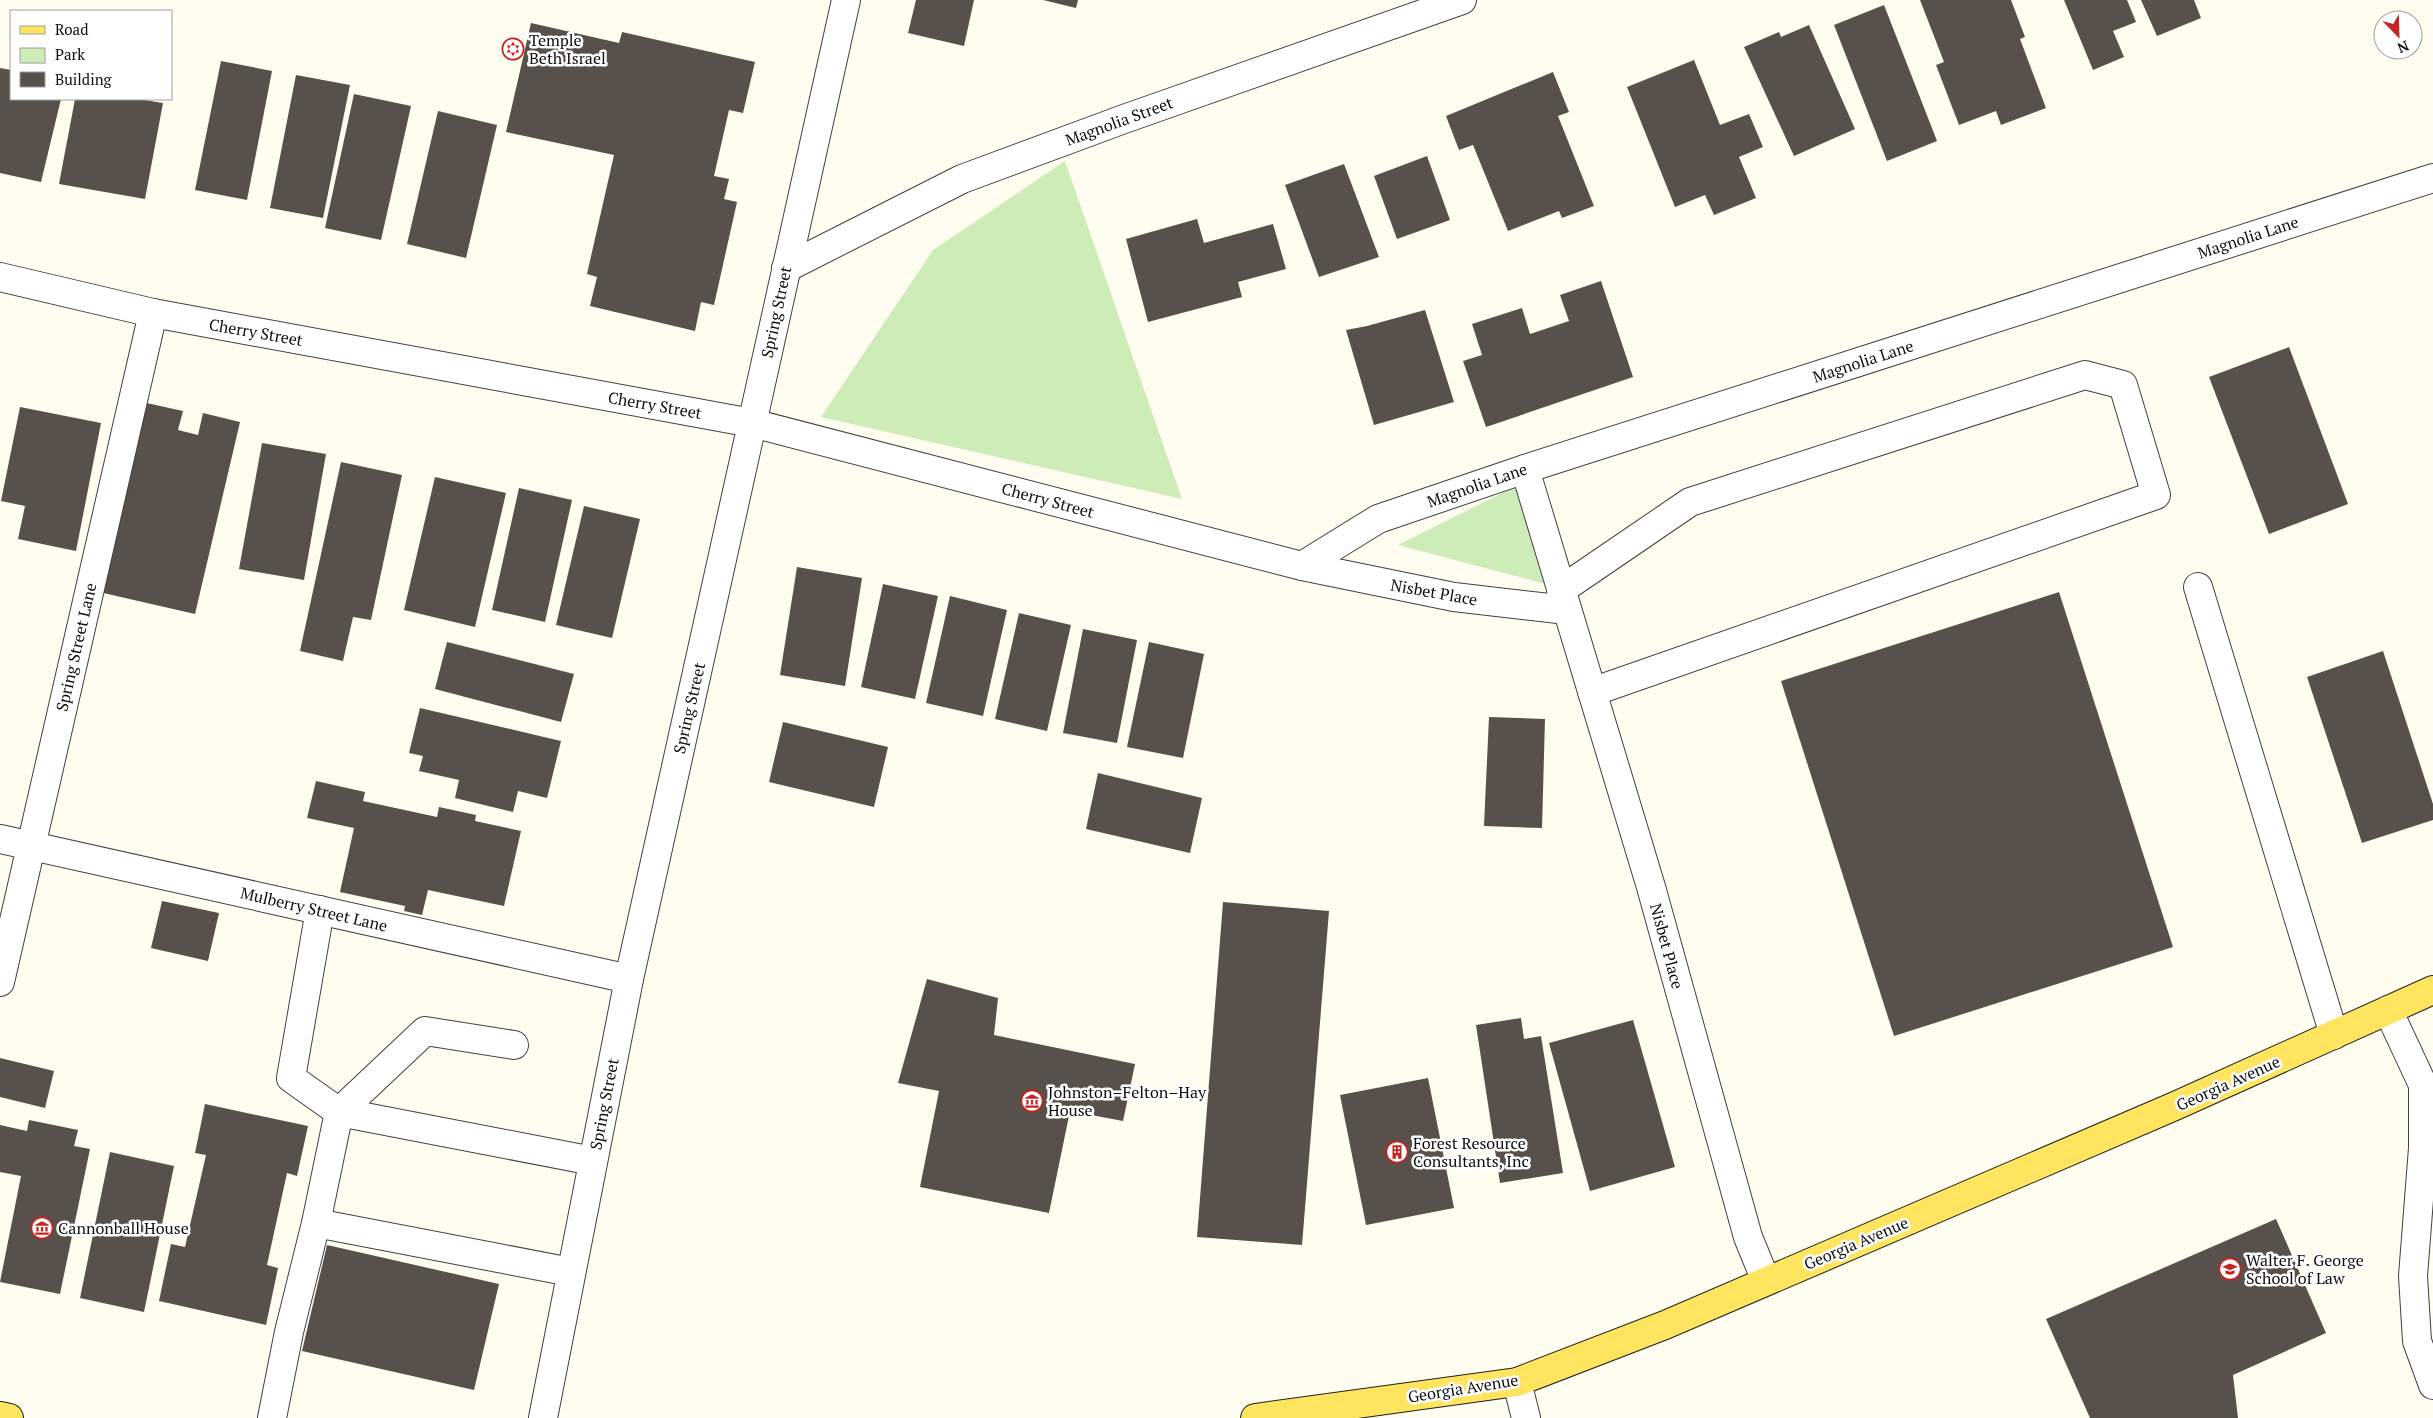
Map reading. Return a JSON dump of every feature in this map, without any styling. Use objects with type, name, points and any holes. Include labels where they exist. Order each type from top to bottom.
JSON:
[{"type":"main road","name":"Georgia Avenue","points":[[1255,1418],[1516,1382],[1665,1325],[2175,1106],[2433,990]]},
{"type":"main road","points":[[0,1416],[9,1418]]},
{"type":"street","name":"Spring Street","points":[[543,1418],[629,979],[846,0]]},
{"type":"street","name":"Magnolia Street","points":[[786,268],[962,179],[1124,119],[1462,0]]},
{"type":"street","name":"Magnolia Lane","points":[[1302,566],[1378,519],[1525,469],[2433,178]]},
{"type":"street","name":"Cherry Street","points":[[0,277],[153,313],[752,423],[1302,566]]},
{"type":"street","name":"Spring Street Lane","points":[[0,982],[153,313]]},
{"type":"street","points":[[1564,600],[1690,502],[2085,375],[2123,385],[2156,495],[1592,692]]},
{"type":"street","name":"Nisbet Place","points":[[1525,469],[1651,887],[1748,1237],[1766,1281]]},
{"type":"street","name":"Nisbet Place","points":[[1302,566],[1454,597],[1564,600]]},
{"type":"street","points":[[2198,587],[2334,1035]]},
{"type":"street","name":"Mulberry Street Lane","points":[[0,839],[629,979]]},
{"type":"street","points":[[320,910],[291,1078],[339,1112],[593,1161]]},
{"type":"street","points":[[2388,1010],[2423,1085],[2424,1148],[2413,1276],[2417,1341],[2433,1385]]},
{"type":"street","points":[[272,1418],[289,1332],[316,1223],[339,1112],[425,1031],[514,1046]]},
{"type":"street","points":[[316,1223],[571,1272]]},
{"type":"street","points":[[1516,1382],[1526,1418]]},
{"type":"green space","points":[[1065,161],[1182,499],[821,417],[933,250]]},
{"type":"green space","points":[[1522,483],[1553,586],[1398,545]]},
{"type":"building","points":[[916,0],[974,0],[964,46],[908,33]]},
{"type":"building","points":[[1043,0],[1078,0],[1076,8]]},
{"type":"building","points":[[1920,0],[2011,0],[2025,37],[2020,39],[2046,108],[2001,125],[1996,111],[1959,125],[1936,65],[1944,62]]},
{"type":"building","points":[[2064,0],[2127,0],[2136,22],[2113,31],[2124,57],[2093,70]]},
{"type":"building","points":[[2141,0],[2194,0],[2201,18],[2157,36]]},
{"type":"building","points":[[1884,5],[1937,141],[1887,161],[1834,25]]},
{"type":"building","points":[[531,23],[619,43],[622,32],[755,62],[743,113],[729,110],[714,176],[729,179],[724,199],[737,202],[714,305],[701,302],[695,331],[590,306],[597,277],[587,274],[614,155],[506,132]]},
{"type":"building","points":[[1809,25],[1855,129],[1794,156],[1744,47],[1779,32],[1781,37]]},
{"type":"building","points":[[1694,60],[1720,125],[1749,114],[1763,147],[1739,157],[1756,198],[1714,215],[1705,195],[1675,207],[1627,87]]},
{"type":"building","points":[[221,61],[272,71],[247,200],[195,190]]},
{"type":"building","points":[[0,68],[10,70],[10,100],[61,100],[41,182],[0,173]]},
{"type":"building","points":[[1553,72],[1569,112],[1558,116],[1594,206],[1562,218],[1559,211],[1508,231],[1473,145],[1459,150],[1446,116]]},
{"type":"building","points":[[296,75],[350,85],[323,218],[270,208]]},
{"type":"building","points":[[354,94],[411,106],[381,240],[325,228]]},
{"type":"building","points":[[75,100],[144,100],[163,103],[145,199],[59,184]]},
{"type":"building","points":[[438,111],[497,125],[466,258],[407,244]]},
{"type":"building","points":[[1427,156],[1450,220],[1397,239],[1374,176]]},
{"type":"building","points":[[1344,164],[1379,257],[1319,277],[1285,185]]},
{"type":"building","points":[[1197,219],[1204,243],[1273,224],[1286,269],[1238,282],[1242,297],[1148,322],[1126,239]]},
{"type":"building","points":[[1601,281],[1633,377],[1486,427],[1463,361],[1482,355],[1472,324],[1522,308],[1530,334],[1569,321],[1560,295]]},
{"type":"building","points":[[1425,310],[1454,402],[1374,425],[1346,330]]},
{"type":"building","points":[[2289,347],[2348,504],[2269,534],[2209,377]]},
{"type":"building","points":[[142,402],[183,411],[178,430],[198,435],[203,413],[240,422],[195,614],[99,592]]},
{"type":"building","points":[[20,407],[101,423],[76,551],[18,539],[25,506],[1,501]]},
{"type":"building","points":[[262,443],[326,454],[304,580],[239,569]]},
{"type":"building","points":[[341,462],[402,475],[371,620],[353,617],[343,661],[300,651]]},
{"type":"building","points":[[435,477],[506,493],[475,627],[404,610]]},
{"type":"building","points":[[519,488],[572,500],[545,622],[492,610]]},
{"type":"building","points":[[584,506],[640,519],[612,638],[556,625]]},
{"type":"building","points":[[797,567],[862,578],[845,686],[780,675]]},
{"type":"building","points":[[883,584],[938,596],[915,699],[861,687]]},
{"type":"building","points":[[2059,592],[2173,947],[1894,1036],[1781,681]]},
{"type":"building","points":[[950,596],[1007,610],[983,716],[926,703]]},
{"type":"building","points":[[1019,613],[1071,625],[1047,731],[995,719]]},
{"type":"building","points":[[1083,629],[1137,640],[1117,743],[1063,733]]},
{"type":"building","points":[[447,642],[574,674],[561,722],[435,689]]},
{"type":"building","points":[[1149,642],[1204,654],[1183,758],[1127,747]]},
{"type":"building","points":[[2383,651],[2433,804],[2433,820],[2362,843],[2307,677]]},
{"type":"building","points":[[420,708],[561,741],[547,798],[518,791],[513,812],[455,798],[459,780],[419,771],[423,756],[409,753]]},
{"type":"building","points":[[1489,717],[1545,719],[1542,828],[1484,826]]},
{"type":"building","points":[[783,722],[888,747],[874,807],[769,782]]},
{"type":"building","points":[[1098,773],[1202,798],[1190,853],[1086,829]]},
{"type":"building","points":[[316,781],[365,792],[363,801],[437,817],[439,807],[476,815],[475,821],[521,831],[504,906],[428,890],[422,915],[404,911],[405,906],[340,892],[354,828],[307,818]]},
{"type":"building","points":[[162,901],[219,913],[208,961],[151,948]]},
{"type":"building","points":[[1223,902],[1329,911],[1302,1245],[1197,1237]]},
{"type":"building","name":"Johnston–Felton–Hay House","points":[[927,979],[998,998],[994,1035],[1135,1064],[1123,1121],[1070,1111],[1049,1213],[920,1187],[939,1091],[898,1083]]},
{"type":"building","points":[[1521,1018],[1524,1039],[1541,1036],[1563,1173],[1500,1183],[1476,1025]]},
{"type":"building","points":[[1633,1020],[1675,1167],[1590,1191],[1549,1043]]},
{"type":"building","points":[[0,1058],[54,1071],[45,1108],[0,1097]]},
{"type":"building","name":"Forest Resource Consultants, Inc","points":[[1428,1078],[1454,1208],[1366,1225],[1340,1095]]},
{"type":"building","points":[[205,1104],[308,1126],[297,1176],[287,1173],[267,1265],[278,1268],[266,1325],[159,1301],[171,1244],[185,1247],[206,1155],[195,1153]]},
{"type":"building","name":"Cannonball House","points":[[29,1120],[78,1130],[74,1146],[90,1149],[60,1294],[0,1282],[21,1176],[0,1172],[0,1125],[27,1131]]},
{"type":"building","points":[[110,1152],[174,1166],[144,1312],[80,1298]]},
{"type":"building","name":"Walter F. George School of Law","points":[[2276,1219],[2326,1333],[2233,1375],[2238,1418],[2090,1418],[2046,1319]]},
{"type":"building","points":[[327,1245],[499,1284],[474,1390],[302,1351]]},
{"type":"place","name":"Temple Beth Israel","points":[[513,49]]},
{"type":"place","name":"Johnston–Felton–Hay House","points":[[1032,1101]]},
{"type":"place","name":"Forest Resource Consultants, Inc","points":[[1397,1152]]},
{"type":"place","name":"Cannonball House","points":[[42,1228]]},
{"type":"place","name":"Walter F. George School of Law","points":[[2230,1269]]}]
